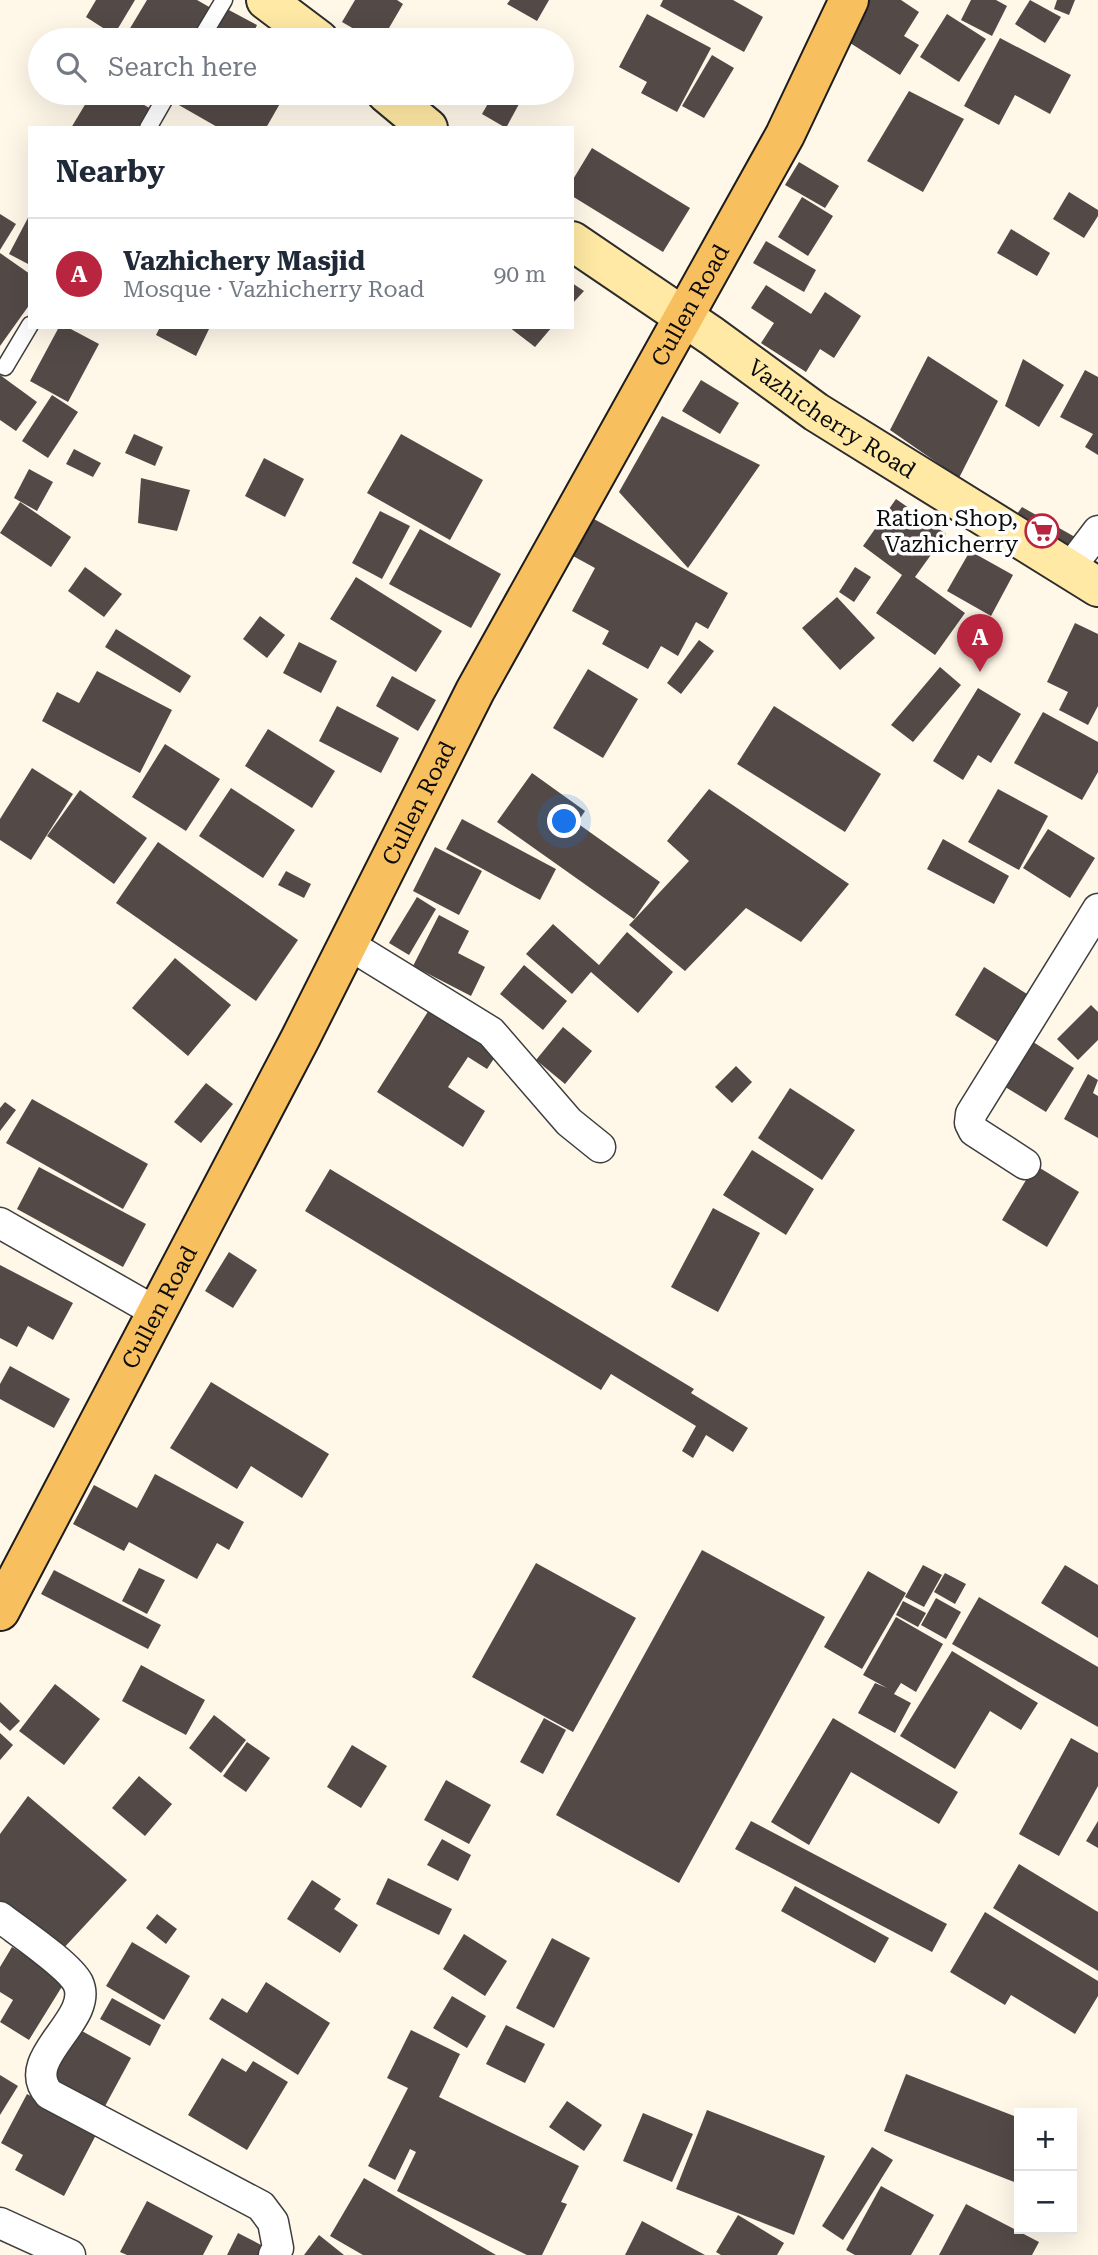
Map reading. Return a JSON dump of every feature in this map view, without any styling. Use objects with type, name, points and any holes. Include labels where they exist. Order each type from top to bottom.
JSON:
[{"type":"main road","points":[[266,0],[302,28]]},
{"type":"main road","name":"Cullen Road","points":[[0,1611],[348,944],[475,691],[685,320],[785,135],[849,0]]},
{"type":"main road","points":[[400,105],[426,126]]},
{"type":"main road","name":"Vazhicherry Road","points":[[574,242],[712,336],[816,412],[1083,578]]},
{"type":"street","points":[[1083,578],[1098,531]]},
{"type":"street","points":[[1025,1164],[974,1131],[970,1123],[971,1114],[1098,909]]},
{"type":"street","points":[[348,944],[491,1032],[569,1122],[600,1147]]},
{"type":"street","points":[[0,1223],[156,1312]]},
{"type":"street","points":[[0,1917],[67,1970],[78,1982],[81,1994],[77,2008],[39,2074],[42,2086],[49,2094],[261,2206],[273,2222],[278,2248],[274,2255]]},
{"type":"street","points":[[0,2223],[70,2255]]},
{"type":"lane","points":[[207,28],[224,0]]},
{"type":"lane","points":[[149,126],[161,105]]},
{"type":"lane","points":[[5,367],[28,329]]},
{"type":"building","points":[[96,0],[135,0],[118,28],[103,28],[86,17]]},
{"type":"building","points":[[147,0],[197,0],[211,8],[198,28],[130,28]]},
{"type":"building","points":[[355,0],[397,0],[403,4],[389,28],[352,28],[342,22]]},
{"type":"building","points":[[510,0],[549,0],[537,21],[507,4]]},
{"type":"building","points":[[663,0],[733,0],[763,17],[744,52],[660,6]]},
{"type":"building","points":[[869,0],[901,0],[919,12],[904,36],[919,45],[900,75],[844,39]]},
{"type":"building","points":[[971,0],[996,0],[1007,6],[992,36],[961,20]]},
{"type":"building","points":[[1030,0],[1061,17],[1045,43],[1015,24]]},
{"type":"building","points":[[1057,0],[1075,0],[1069,15],[1054,9]]},
{"type":"building","points":[[227,9],[257,25],[256,28],[217,28]]},
{"type":"building","points":[[647,14],[711,48],[677,112],[641,93],[647,82],[619,67]]},
{"type":"building","points":[[947,14],[986,39],[959,82],[920,57]]},
{"type":"building","points":[[1000,38],[1071,75],[1050,114],[1015,95],[999,125],[964,106]]},
{"type":"building","points":[[712,55],[734,68],[704,118],[682,106]]},
{"type":"building","points":[[909,91],[964,119],[923,192],[867,161]]},
{"type":"building","points":[[85,105],[144,105],[151,109],[140,126],[72,126]]},
{"type":"building","points":[[179,105],[279,105],[267,126],[216,126]]},
{"type":"building","points":[[487,105],[518,105],[507,126],[482,114]]},
{"type":"building","points":[[592,148],[690,208],[663,252],[574,197],[574,178]]},
{"type":"building","points":[[799,162],[839,186],[825,208],[785,185]]},
{"type":"building","points":[[1069,192],[1098,210],[1098,216],[1084,238],[1053,219]]},
{"type":"building","points":[[802,197],[833,216],[808,256],[778,237]]},
{"type":"building","points":[[0,214],[16,224],[0,250]]},
{"type":"building","points":[[28,218],[28,264],[9,254]]},
{"type":"building","points":[[1011,229],[1050,253],[1037,276],[997,253]]},
{"type":"building","points":[[766,241],[816,270],[804,292],[753,263]]},
{"type":"building","points":[[0,253],[28,273],[28,307],[0,346]]},
{"type":"building","points":[[574,284],[584,291],[574,302]]},
{"type":"building","points":[[766,285],[811,314],[825,292],[861,316],[834,358],[820,349],[806,372],[761,343],[774,323],[751,308]]},
{"type":"building","points":[[58,329],[71,329],[99,344],[68,402],[30,381]]},
{"type":"building","points":[[159,329],[209,329],[196,356],[156,335]]},
{"type":"building","points":[[512,329],[550,329],[535,347]]},
{"type":"building","points":[[928,356],[998,401],[959,478],[890,430]]},
{"type":"building","points":[[1023,359],[1064,385],[1039,427],[1005,406]]},
{"type":"building","points":[[1085,370],[1098,377],[1098,455],[1085,447],[1093,434],[1060,417]]},
{"type":"building","points":[[0,375],[37,402],[16,431],[0,420]]},
{"type":"building","points":[[701,380],[739,403],[720,434],[682,411]]},
{"type":"building","points":[[52,395],[78,412],[48,458],[22,441]]},
{"type":"building","points":[[662,416],[760,465],[688,568],[619,492]]},
{"type":"building","points":[[134,434],[163,447],[155,466],[125,453]]},
{"type":"building","points":[[401,434],[483,480],[450,540],[367,493]]},
{"type":"building","points":[[74,449],[101,463],[93,477],[66,464]]},
{"type":"building","points":[[264,458],[304,479],[285,517],[245,496]]},
{"type":"building","points":[[29,469],[53,482],[37,511],[14,498]]},
{"type":"building","points":[[141,478],[190,490],[177,531],[138,523]]},
{"type":"building","points":[[896,499],[946,534],[915,577],[965,613],[935,655],[876,613],[902,575],[863,546]]},
{"type":"building","points":[[20,502],[71,537],[51,567],[0,533]]},
{"type":"building","name":"Ration Shop, Vazhicherry","points":[[1022,507],[1075,537],[1061,555],[1009,525]]},
{"type":"building","points":[[380,511],[410,526],[382,579],[352,563]]},
{"type":"building","points":[[594,519],[728,593],[708,629],[696,622],[678,656],[661,646],[648,669],[602,644],[609,631],[572,611],[595,568],[573,556]]},
{"type":"building","points":[[420,529],[501,574],[471,628],[389,584]]},
{"type":"building","points":[[970,551],[1013,575],[991,616],[947,591]]},
{"type":"building","points":[[85,567],[122,594],[104,617],[68,591]]},
{"type":"building","points":[[855,567],[871,577],[854,602],[839,592]]},
{"type":"building","points":[[356,577],[442,631],[416,672],[330,619]]},
{"type":"building","points":[[837,597],[875,638],[840,670],[802,628]]},
{"type":"building","points":[[260,616],[285,635],[267,658],[243,639]]},
{"type":"building","points":[[1075,623],[1098,634],[1098,706],[1088,725],[1059,710],[1068,692],[1047,682]]},
{"type":"building","points":[[116,629],[191,676],[180,693],[105,647]]},
{"type":"building","points":[[699,640],[714,651],[681,694],[667,683]]},
{"type":"building","points":[[299,642],[337,661],[321,693],[283,673]]},
{"type":"building","points":[[940,667],[961,685],[913,742],[891,725]]},
{"type":"building","points":[[588,669],[638,699],[603,758],[553,728]]},
{"type":"building","points":[[97,671],[172,710],[140,773],[42,721],[57,692],[79,703]]},
{"type":"building","points":[[392,676],[436,700],[418,731],[376,706]]},
{"type":"building","points":[[978,688],[1021,714],[991,763],[978,755],[963,780],[933,761]]},
{"type":"building","points":[[337,706],[399,738],[381,773],[319,741]]},
{"type":"building","points":[[774,706],[881,774],[845,832],[737,764]]},
{"type":"building","points":[[1043,712],[1098,742],[1098,772],[1082,800],[1014,763]]},
{"type":"building","points":[[268,729],[335,771],[312,808],[245,766]]},
{"type":"building","points":[[165,744],[220,779],[186,831],[132,797]]},
{"type":"building","points":[[32,768],[73,794],[31,860],[0,840],[0,819]]},
{"type":"building","points":[[532,773],[585,811],[577,823],[660,882],[634,919],[497,822]]},
{"type":"building","points":[[231,788],[295,830],[263,878],[199,836]]},
{"type":"building","points":[[709,789],[849,884],[801,942],[746,908],[685,971],[629,925],[689,861],[667,841]]},
{"type":"building","points":[[998,789],[1048,816],[1019,870],[968,842]]},
{"type":"building","points":[[80,790],[147,838],[114,884],[47,836]]},
{"type":"building","points":[[462,819],[556,869],[540,900],[446,849]]},
{"type":"building","points":[[1048,829],[1095,858],[1070,898],[1023,868]]},
{"type":"building","points":[[943,839],[1009,876],[994,904],[927,869]]},
{"type":"building","points":[[158,842],[298,940],[256,1001],[116,903]]},
{"type":"building","points":[[435,847],[482,871],[459,915],[413,891]]},
{"type":"building","points":[[286,871],[311,884],[304,898],[278,885]]},
{"type":"building","points":[[417,897],[436,909],[409,955],[389,943]]},
{"type":"building","points":[[439,915],[469,931],[458,953],[485,967],[471,996],[413,966]]},
{"type":"building","points":[[553,924],[599,965],[627,932],[673,972],[638,1013],[591,972],[572,994],[526,954]]},
{"type":"building","points":[[175,958],[231,1005],[188,1056],[132,1008]]},
{"type":"building","points":[[524,965],[567,1001],[543,1030],[500,994]]},
{"type":"building","points":[[984,967],[1027,994],[998,1042],[955,1015]]},
{"type":"building","points":[[1091,1005],[1098,1012],[1098,1040],[1078,1060],[1057,1039]]},
{"type":"building","points":[[429,1010],[497,1054],[487,1069],[468,1057],[448,1087],[485,1111],[463,1147],[377,1092]]},
{"type":"building","points":[[563,1027],[592,1051],[565,1084],[536,1060]]},
{"type":"building","points":[[1030,1040],[1074,1068],[1046,1112],[1002,1085]]},
{"type":"building","points":[[736,1066],[752,1082],[732,1103],[715,1087]]},
{"type":"building","points":[[1088,1074],[1098,1080],[1093,1093],[1098,1096],[1098,1138],[1064,1119]]},
{"type":"building","points":[[206,1083],[233,1104],[201,1143],[174,1122]]},
{"type":"building","points":[[790,1088],[855,1130],[822,1180],[758,1138]]},
{"type":"building","points":[[32,1099],[148,1164],[123,1209],[6,1143]]},
{"type":"building","points":[[5,1102],[16,1110],[0,1131],[0,1108]]},
{"type":"building","points":[[752,1150],[814,1189],[786,1235],[723,1195]]},
{"type":"building","points":[[1035,1165],[1079,1192],[1047,1247],[1002,1220]]},
{"type":"building","points":[[39,1167],[146,1224],[123,1267],[17,1209]]},
{"type":"building","points":[[330,1169],[694,1389],[691,1393],[748,1428],[733,1452],[706,1435],[693,1458],[682,1451],[696,1426],[611,1374],[601,1390],[305,1211]]},
{"type":"building","points":[[713,1208],[760,1233],[718,1312],[671,1287]]},
{"type":"building","points":[[229,1252],[257,1270],[233,1308],[205,1291]]},
{"type":"building","points":[[0,1265],[73,1303],[53,1340],[28,1326],[17,1347],[0,1338]]},
{"type":"building","points":[[10,1366],[70,1399],[54,1428],[0,1399],[0,1384]]},
{"type":"building","points":[[211,1382],[329,1454],[302,1498],[251,1466],[237,1489],[170,1448]]},
{"type":"building","points":[[155,1474],[244,1522],[229,1550],[217,1543],[197,1579],[129,1542],[124,1551],[73,1524],[94,1485],[137,1508]]},
{"type":"building","points":[[702,1550],[825,1617],[679,1883],[556,1815]]},
{"type":"building","points":[[536,1563],[636,1618],[573,1732],[472,1677]]},
{"type":"building","points":[[923,1565],[942,1575],[924,1607],[905,1597]]},
{"type":"building","points":[[1065,1565],[1098,1585],[1098,1638],[1041,1603]]},
{"type":"building","points":[[139,1568],[165,1580],[147,1614],[122,1601]]},
{"type":"building","points":[[54,1570],[161,1625],[148,1649],[41,1594]]},
{"type":"building","points":[[868,1571],[906,1593],[862,1669],[824,1647]]},
{"type":"building","points":[[945,1573],[966,1584],[955,1604],[934,1592]]},
{"type":"building","points":[[979,1597],[1098,1667],[1098,1727],[952,1644]]},
{"type":"building","points":[[936,1598],[961,1612],[946,1639],[921,1625]]},
{"type":"building","points":[[903,1601],[926,1613],[918,1627],[896,1615]]},
{"type":"building","points":[[896,1617],[943,1644],[916,1692],[901,1683],[894,1694],[911,1703],[895,1733],[858,1713],[875,1683],[887,1688],[863,1675]]},
{"type":"building","points":[[952,1651],[1038,1703],[1021,1730],[990,1711],[955,1769],[900,1736]]},
{"type":"building","points":[[141,1665],[205,1700],[186,1735],[122,1701]]},
{"type":"building","points":[[55,1684],[100,1719],[64,1765],[19,1731]]},
{"type":"building","points":[[0,1702],[20,1721],[10,1731],[0,1722]]},
{"type":"building","points":[[214,1715],[246,1740],[221,1773],[189,1748]]},
{"type":"building","points":[[544,1718],[566,1730],[543,1774],[520,1762]]},
{"type":"building","points":[[833,1718],[958,1792],[939,1824],[851,1772],[809,1845],[771,1822]]},
{"type":"building","points":[[0,1733],[13,1745],[0,1760]]},
{"type":"building","points":[[1071,1738],[1098,1753],[1098,1786],[1059,1856],[1019,1834]]},
{"type":"building","points":[[247,1742],[270,1758],[246,1792],[223,1776]]},
{"type":"building","points":[[352,1745],[387,1766],[361,1808],[327,1787]]},
{"type":"building","points":[[139,1776],[172,1804],[145,1836],[112,1808]]},
{"type":"building","points":[[446,1780],[491,1805],[469,1844],[424,1820]]},
{"type":"building","points":[[28,1796],[127,1880],[61,1951],[0,1903],[0,1834]]},
{"type":"building","points":[[751,1821],[947,1924],[932,1952],[735,1849]]},
{"type":"building","points":[[1098,1821],[1098,1848],[1086,1841]]},
{"type":"building","points":[[442,1839],[471,1855],[458,1881],[427,1865]]},
{"type":"building","points":[[1019,1864],[1098,1912],[1098,1971],[993,1908]]},
{"type":"building","points":[[388,1878],[452,1909],[439,1935],[376,1904]]},
{"type":"building","points":[[312,1880],[341,1899],[334,1909],[358,1925],[340,1953],[287,1919]]},
{"type":"building","points":[[795,1886],[889,1938],[875,1963],[781,1911]]},
{"type":"building","points":[[985,1912],[1098,1981],[1098,1996],[1075,2034],[1011,1995],[1005,2005],[950,1972]]},
{"type":"building","points":[[157,1914],[177,1929],[166,1944],[146,1928]]},
{"type":"building","points":[[464,1934],[507,1961],[485,1996],[443,1969]]},
{"type":"building","points":[[552,1938],[590,1958],[554,2028],[516,2008]]},
{"type":"building","points":[[132,1942],[190,1976],[164,2020],[106,1986]]},
{"type":"building","points":[[12,1947],[66,1980],[29,2040],[0,2022],[13,2000],[0,1992],[0,1967]]},
{"type":"building","points":[[266,1982],[330,2023],[298,2075],[209,2019],[222,1998],[247,2013]]},
{"type":"building","points":[[452,1996],[486,2016],[467,2048],[433,2028]]},
{"type":"building","points":[[112,1998],[161,2025],[150,2046],[100,2019]]},
{"type":"building","points":[[71,2025],[131,2058],[104,2108],[43,2075]]},
{"type":"building","points":[[506,2025],[545,2044],[525,2083],[486,2064]]},
{"type":"building","points":[[411,2030],[460,2054],[439,2097],[579,2166],[561,2202],[567,2204],[542,2255],[527,2255],[397,2191],[416,2152],[410,2149],[395,2180],[368,2166],[408,2088],[387,2078]]},
{"type":"building","points":[[222,2058],[246,2072],[253,2061],[288,2082],[247,2150],[188,2115]]},
{"type":"building","points":[[906,2074],[1014,2116],[1014,2182],[884,2131]]},
{"type":"building","points":[[0,2075],[18,2086],[0,2115]]},
{"type":"building","points":[[27,2094],[98,2131],[64,2196],[15,2170],[23,2155],[1,2143]]},
{"type":"building","points":[[567,2101],[602,2125],[584,2151],[549,2127]]},
{"type":"building","points":[[707,2110],[825,2156],[794,2235],[676,2189]]},
{"type":"building","points":[[643,2113],[693,2134],[672,2182],[623,2161]]},
{"type":"building","points":[[872,2147],[893,2160],[843,2240],[822,2226]]},
{"type":"building","points":[[364,2178],[496,2255],[363,2255],[330,2236]]},
{"type":"building","points":[[881,2186],[934,2215],[911,2255],[855,2255],[846,2250]]},
{"type":"building","points":[[147,2201],[213,2236],[203,2255],[127,2255],[120,2252]]},
{"type":"building","points":[[966,2204],[1014,2229],[1014,2234],[1024,2234],[1039,2242],[1032,2255],[939,2255]]},
{"type":"building","points":[[738,2215],[784,2243],[777,2255],[721,2255],[716,2252]]},
{"type":"building","points":[[642,2221],[705,2255],[625,2255]]},
{"type":"building","points":[[238,2233],[263,2246],[259,2255],[227,2255]]},
{"type":"building","points":[[319,2235],[344,2255],[304,2255]]},
{"type":"place","name":"Ration Shop, Vazhicherry","points":[[1042,531]]},
{"type":"place","name":"Vazhichery Masjid","points":[[980,672]]}]
